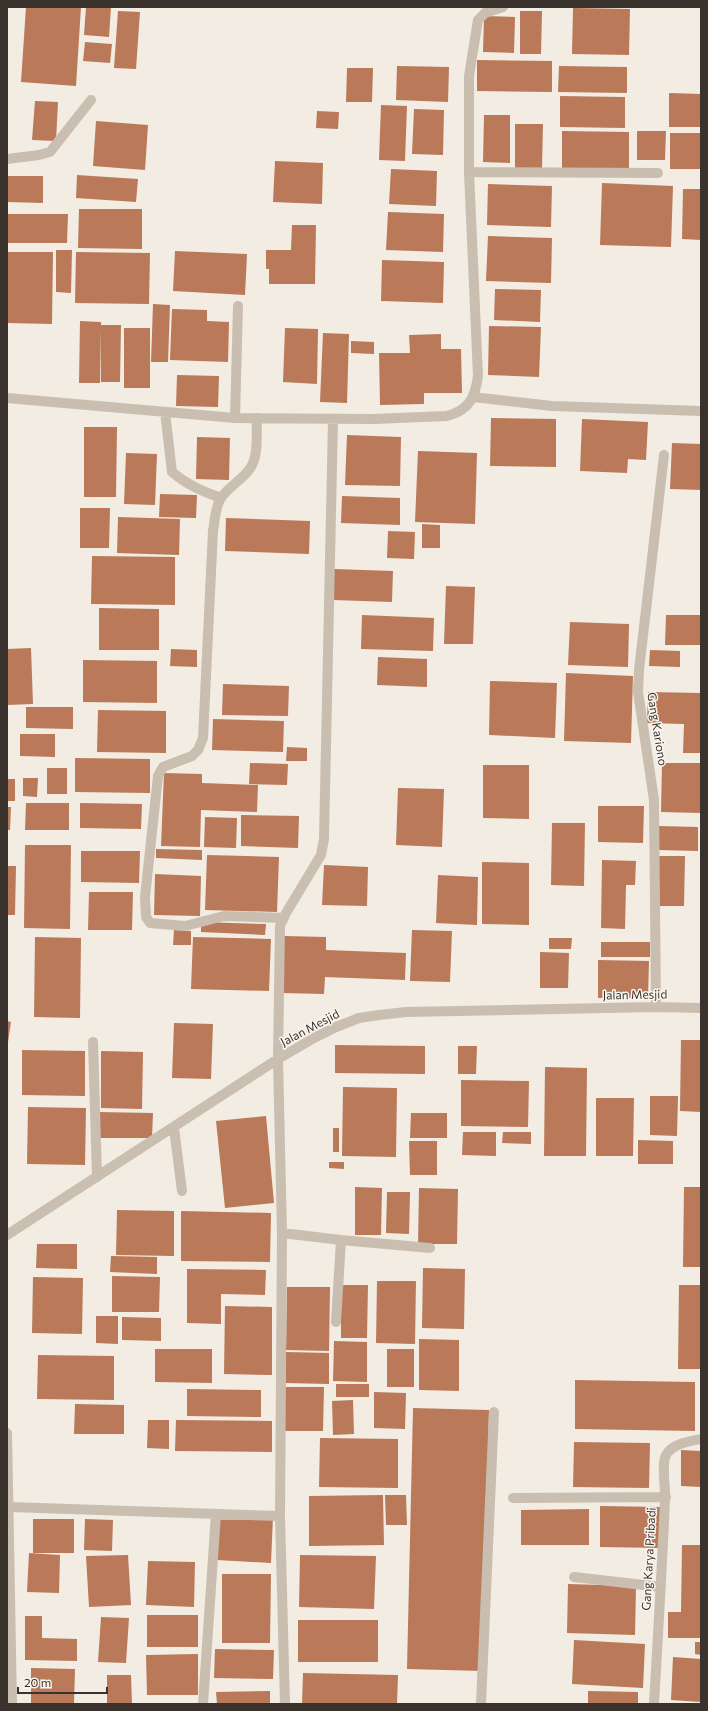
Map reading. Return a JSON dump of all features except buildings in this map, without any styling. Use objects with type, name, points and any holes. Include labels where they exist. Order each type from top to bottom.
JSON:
[{"type":"street","points":[[7,398],[235,418],[374,419],[447,416],[458,413],[466,407],[473,397],[477,386],[478,376],[469,172],[469,76],[478,20],[485,13],[503,7]]},
{"type":"street","points":[[7,159],[50,152],[91,100]]},
{"type":"street","points":[[469,172],[658,173]]},
{"type":"street","points":[[235,418],[238,306]]},
{"type":"street","points":[[473,397],[552,406],[701,410]]},
{"type":"street","points":[[165,412],[172,472],[193,487],[221,498]]},
{"type":"street","points":[[257,418],[256,450],[251,466],[246,474],[221,498],[216,508],[213,531],[203,738],[198,750],[192,756],[163,767],[158,776],[145,897],[146,917],[150,923],[185,926],[224,916],[284,918]]},
{"type":"street","points":[[285,1704],[280,1516],[282,1233],[278,1059],[280,926],[321,855],[324,839],[332,419]]},
{"type":"street","name":"Gang Kariono","points":[[656,1007],[654,800],[638,692],[639,670],[664,455]]},
{"type":"street","name":"Jalan Mesjid","points":[[7,1235],[174,1128],[278,1059],[336,1027],[359,1018],[406,1012],[656,1007],[701,1008]]},
{"type":"street","points":[[93,1042],[97,1177]]},
{"type":"street","points":[[174,1128],[182,1191]]},
{"type":"street","points":[[282,1233],[430,1248]]},
{"type":"street","points":[[336,1322],[341,1240]]},
{"type":"street","points":[[481,1704],[494,1412]]},
{"type":"street","points":[[7,1433],[12,1704]]},
{"type":"street","name":"Gang Karya Pribadi","points":[[654,1704],[666,1497],[664,1462],[666,1455],[685,1442],[701,1439]]},
{"type":"street","points":[[513,1498],[666,1497]]},
{"type":"street","points":[[9,1507],[280,1516]]},
{"type":"street","points":[[203,1704],[216,1514]]},
{"type":"street","points":[[574,1577],[661,1587]]}]
